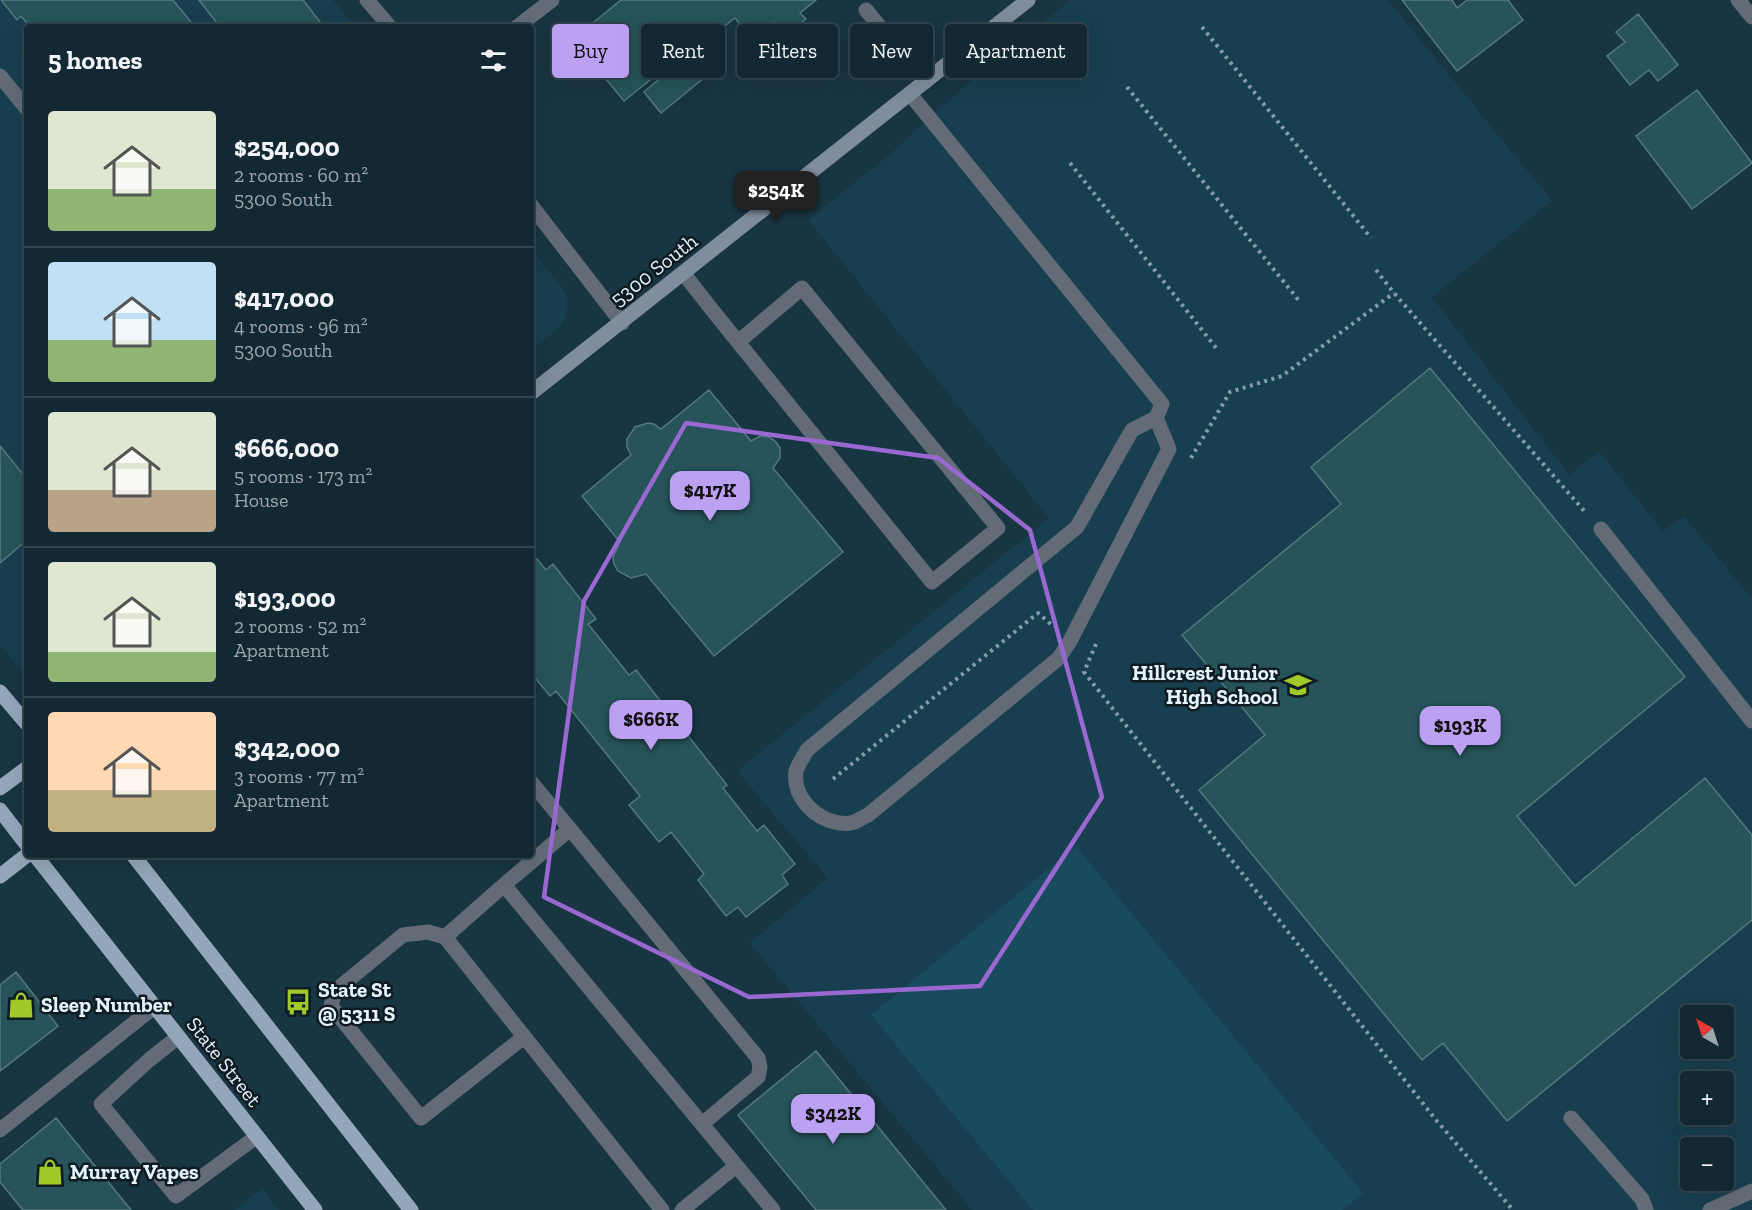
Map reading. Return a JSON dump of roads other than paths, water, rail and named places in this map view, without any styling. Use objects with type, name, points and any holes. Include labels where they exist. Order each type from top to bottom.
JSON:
[{"type":"main road","name":"5300 South","points":[[534,391],[1028,0]]},
{"type":"main road","points":[[0,692],[24,720]]},
{"type":"main road","points":[[0,788],[24,770]]},
{"type":"main road","points":[[0,810],[24,841]]},
{"type":"main road","points":[[0,876],[24,857]]},
{"type":"main road","name":"State Street","points":[[37,858],[315,1210]]},
{"type":"main road","points":[[135,858],[411,1210]]},
{"type":"street","points":[[368,0],[388,24]]},
{"type":"street","points":[[522,24],[552,0]]},
{"type":"street","points":[[1738,0],[1752,17]]},
{"type":"street","points":[[866,9],[925,82]]},
{"type":"street","points":[[0,76],[24,105]]},
{"type":"street","points":[[910,94],[1162,404],[1156,418],[1132,430],[1077,527],[807,750],[796,770],[796,787],[804,803],[817,814],[832,822],[852,823],[868,815],[1059,658],[1070,641],[1169,449],[1156,418]]},
{"type":"street","points":[[534,210],[622,323]]},
{"type":"street","points":[[684,274],[738,342],[932,582],[998,528],[802,288],[738,342]]},
{"type":"street","points":[[1600,529],[1752,721]]},
{"type":"street","points":[[534,786],[758,1058],[760,1067],[758,1077],[702,1124]]},
{"type":"street","points":[[445,937],[570,830]]},
{"type":"street","points":[[504,885],[773,1210]]},
{"type":"street","points":[[524,1037],[421,1118],[331,1006],[335,991],[403,935],[428,932],[445,937],[662,1210]]},
{"type":"street","points":[[0,1130],[154,1007]]},
{"type":"street","points":[[178,1037],[101,1104],[176,1196],[256,1137]]},
{"type":"street","points":[[1571,1118],[1642,1199],[1646,1210]]},
{"type":"street","points":[[682,1210],[736,1166]]},
{"type":"street","points":[[1710,1210],[1752,1191]]},
{"type":"place","name":"Hillcrest Junior High School","points":[[1298,685]]},
{"type":"place","name":"State St @ 5311 S","points":[[298,1002]]},
{"type":"place","name":"Sleep Number","points":[[21,1005]]},
{"type":"place","name":"Murray Vapes","points":[[50,1172]]}]
